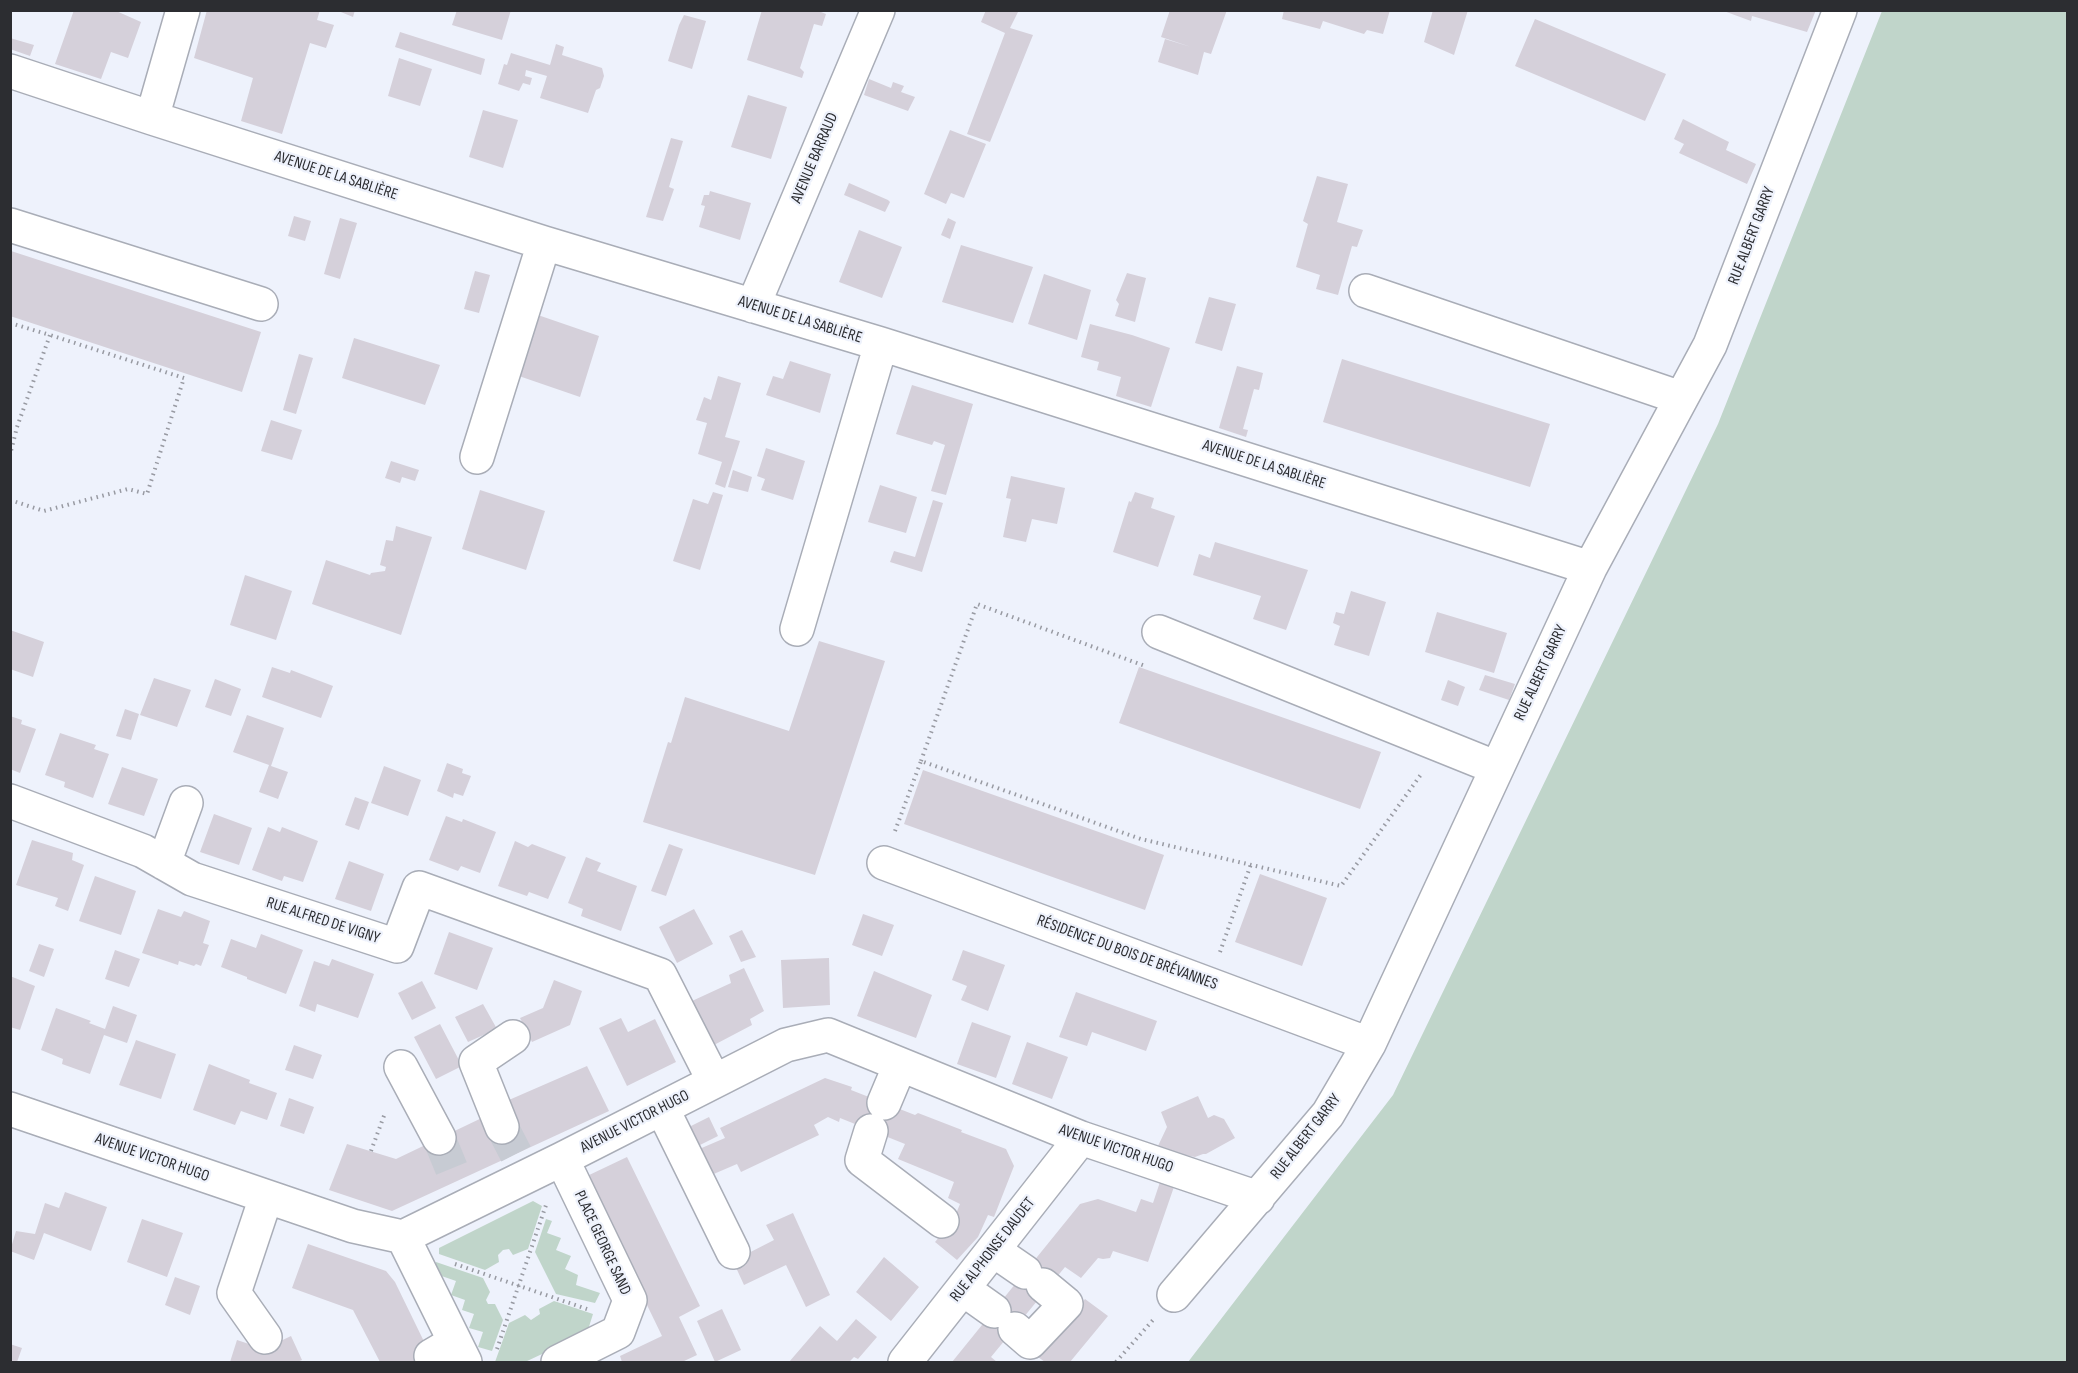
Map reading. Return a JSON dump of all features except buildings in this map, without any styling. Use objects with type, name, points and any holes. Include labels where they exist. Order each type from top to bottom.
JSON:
[{"type":"street","points":[[152,118],[183,10]]},
{"type":"street","name":"AVENUE BARRAUD","points":[[753,306],[878,10]]},
{"type":"street","name":"RUE ALBERT GARRY","points":[[1174,1295],[1328,1114],[1369,1044],[1590,568],[1710,345],[1840,10]]},
{"type":"street","name":"AVENUE DE LA SABLIÈRE","points":[[10,71],[544,243],[881,344],[1590,568]]},
{"type":"street","points":[[10,225],[261,304]]},
{"type":"street","points":[[477,457],[544,243]]},
{"type":"street","points":[[1366,291],[1681,398]]},
{"type":"street","points":[[797,629],[881,344]]},
{"type":"street","points":[[1159,632],[1497,768]]},
{"type":"street","name":"RUE ALFRED DE VIGNY","points":[[10,801],[143,852],[192,879],[397,946],[419,888],[660,975],[714,1081]]},
{"type":"street","points":[[164,863],[186,803]]},
{"type":"street","name":"RÉSIDENCE DU BOIS DE BRÉVANNES","points":[[884,863],[1369,1044]]},
{"type":"street","name":"AVENUE VICTOR HUGO","points":[[10,1110],[353,1226],[403,1237],[515,1153],[562,1159],[786,1045],[828,1035],[1081,1138],[1258,1198]]},
{"type":"street","points":[[513,1037],[476,1062],[515,1153]]},
{"type":"street","points":[[900,1065],[862,1160],[942,1221]]},
{"type":"street","points":[[401,1067],[439,1138]]},
{"type":"street","points":[[662,1108],[733,1252]]},
{"type":"street","name":"RUE ALPHONSE DAUDET","points":[[905,1362],[1081,1138]]},
{"type":"street","name":"PLACE GEORGE SAND","points":[[558,1362],[618,1332],[630,1300],[562,1159]]},
{"type":"street","points":[[265,1336],[234,1293],[266,1197]]},
{"type":"street","points":[[403,1237],[450,1354]]},
{"type":"street","points":[[963,1289],[1030,1342],[1066,1304],[1034,1278],[993,1250]]},
{"type":"path","points":[[10,323],[184,378],[147,494],[128,489],[45,511],[10,500]]},
{"type":"path","points":[[10,455],[50,335]]},
{"type":"path","points":[[10,426],[18,427]]},
{"type":"path","points":[[884,863],[977,604],[1149,668]]},
{"type":"path","points":[[921,761],[1141,838],[1341,886],[1441,746]]},
{"type":"path","points":[[1209,984],[1251,864]]},
{"type":"path","points":[[496,1352],[562,1159]]},
{"type":"path","points":[[403,1237],[437,1258],[622,1321]]},
{"type":"path","points":[[1116,1362],[1174,1295]]},
{"type":"green space","points":[[1882,11],[2067,11],[2067,1362],[1188,1362],[1393,1095],[1718,424]]},
{"type":"green space","points":[[533,1201],[542,1206],[528,1249],[513,1255],[509,1249],[503,1250],[498,1255],[499,1262],[485,1270],[439,1254],[439,1248]]},
{"type":"green space","points":[[546,1219],[552,1221],[547,1233],[561,1238],[556,1250],[571,1256],[565,1269],[578,1275],[576,1285],[600,1293],[595,1303],[556,1294],[535,1252]]},
{"type":"green space","points":[[436,1262],[483,1278],[490,1292],[486,1300],[488,1304],[495,1304],[503,1320],[492,1351],[478,1347],[483,1332],[469,1328],[474,1314],[462,1310],[465,1300],[451,1295],[456,1281],[433,1273]]},
{"type":"green space","points":[[554,1301],[593,1314],[587,1333],[525,1362],[495,1362],[509,1323],[525,1315],[531,1320],[540,1314],[539,1309]]},
{"type":"tunnel","points":[[502,1127],[516,1154]]},
{"type":"tunnel","points":[[439,1138],[457,1182]]}]
